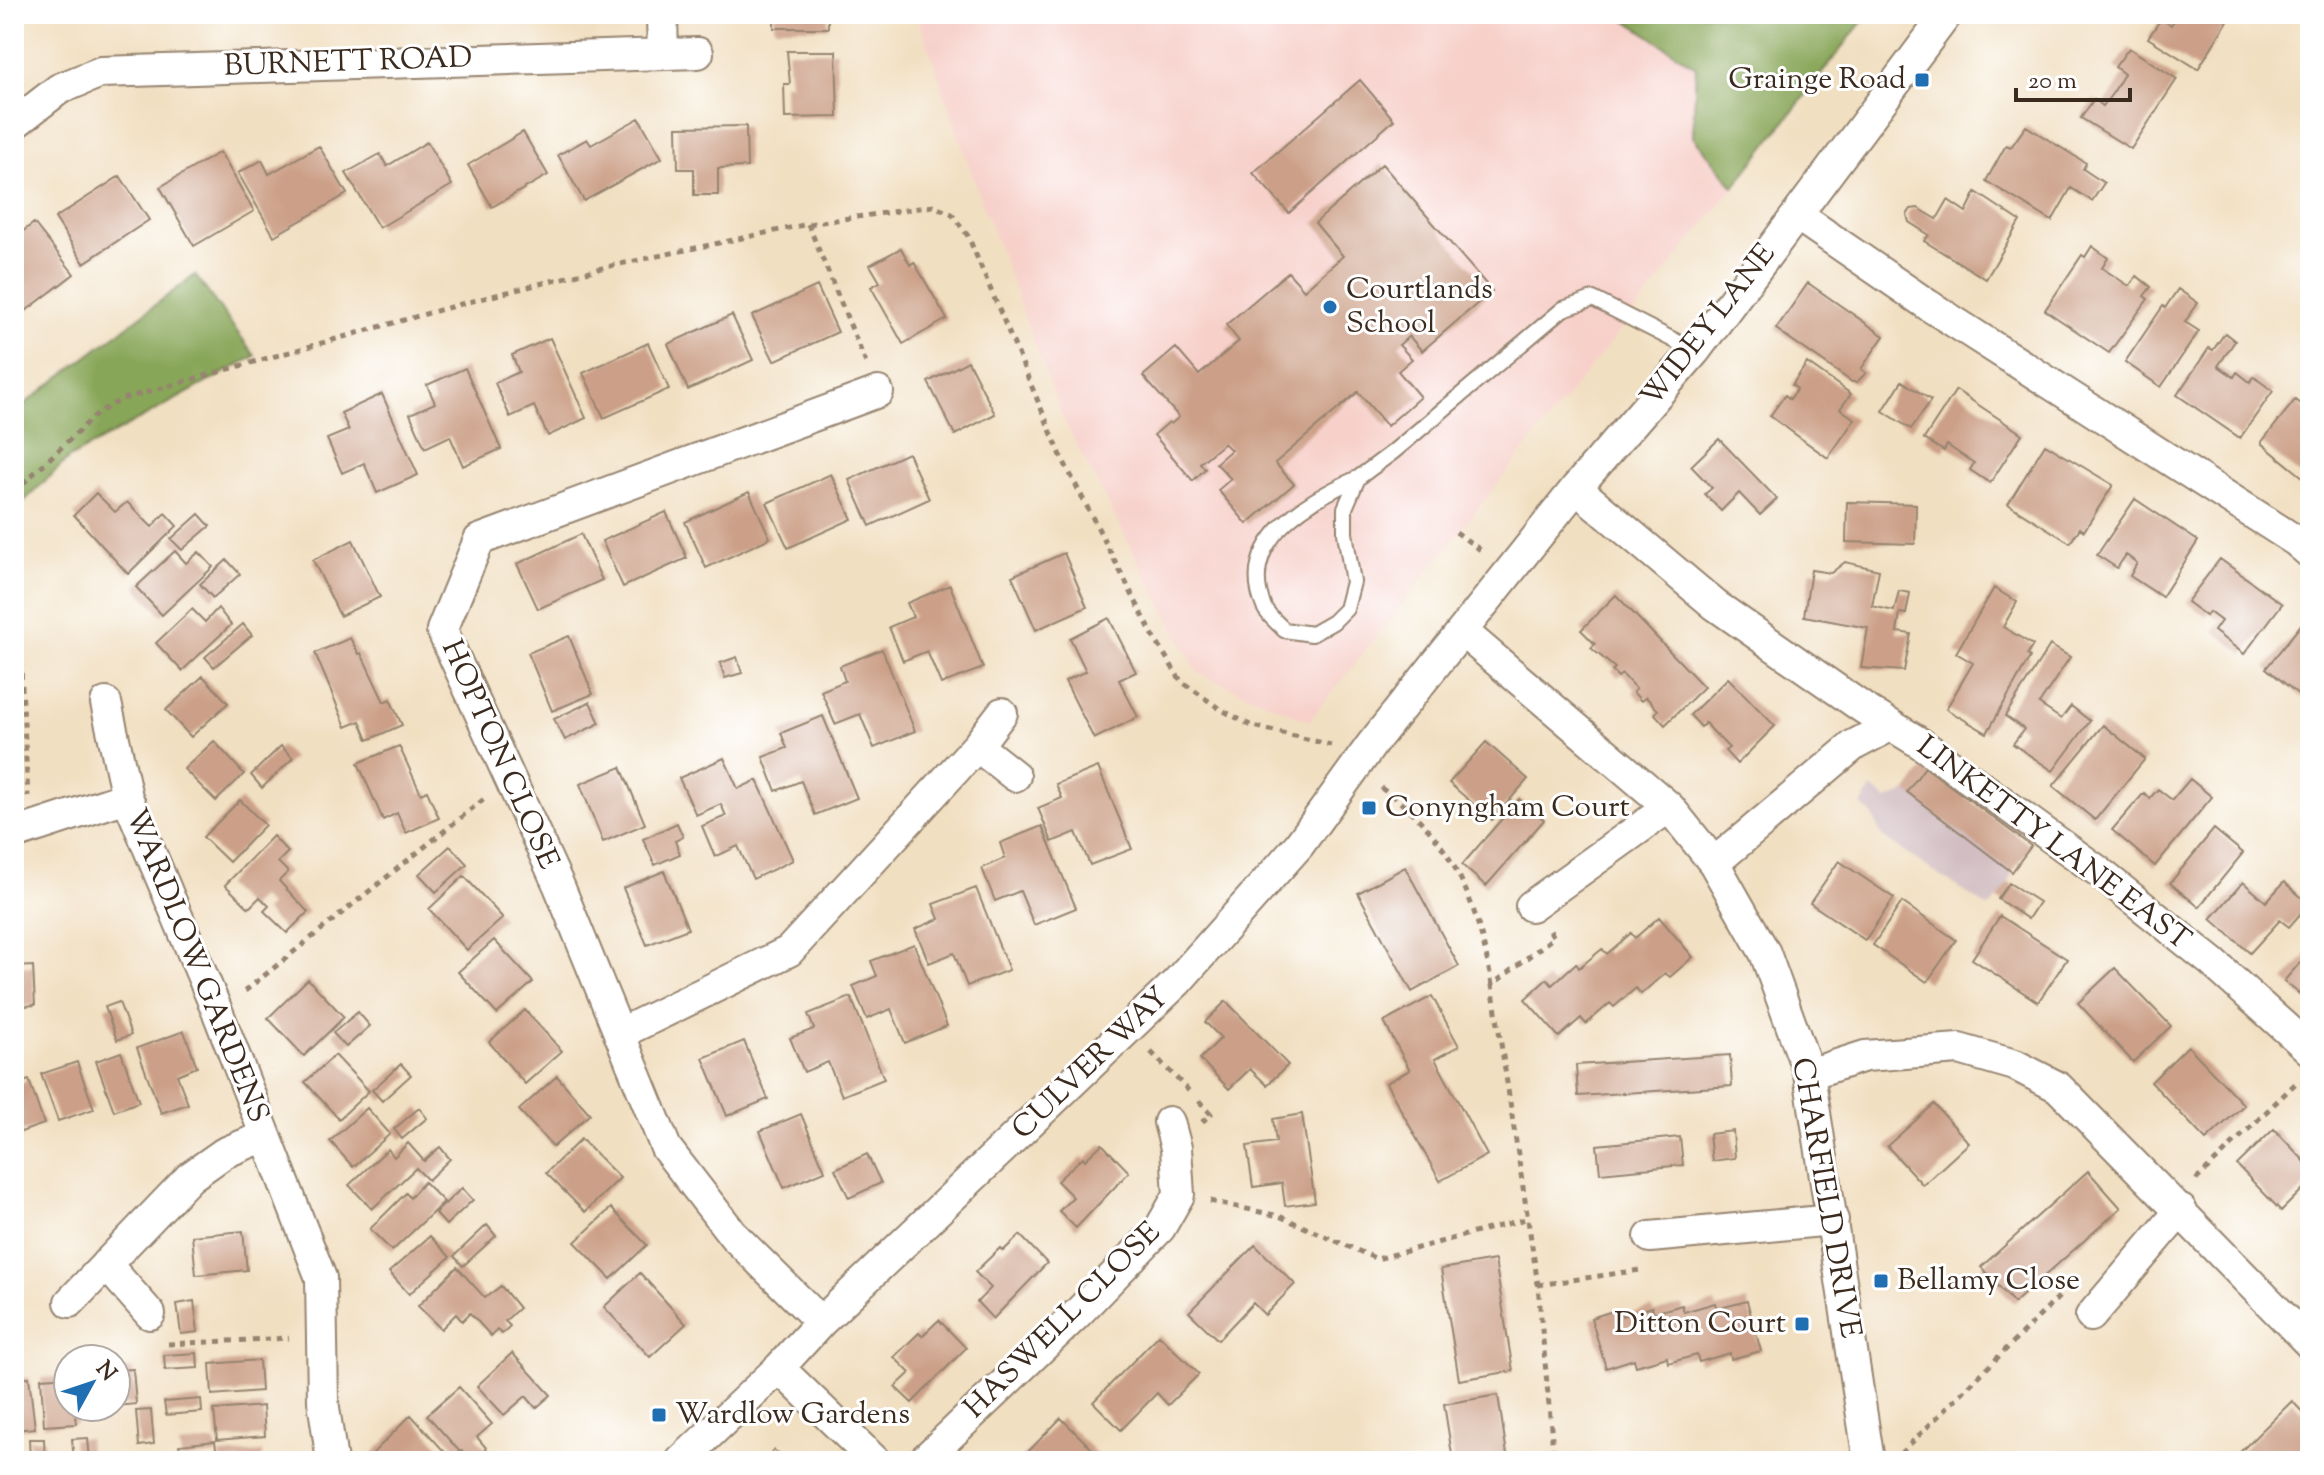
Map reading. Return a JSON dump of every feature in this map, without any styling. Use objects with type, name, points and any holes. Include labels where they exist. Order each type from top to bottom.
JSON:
[{"type":"street","name":"WIDEY LANE","points":[[1463,632],[1576,488],[1695,351],[1947,14]]},
{"type":"street","points":[[662,17],[663,54]]},
{"type":"street","name":"BURNETT ROAD","points":[[14,124],[59,89],[101,72],[698,53]]},
{"type":"street","points":[[1797,215],[1928,305],[2296,541],[2310,553]]},
{"type":"street","name":"HOPTON CLOSE","points":[[821,1322],[734,1236],[666,1148],[559,886],[442,630],[479,540],[878,392]]},
{"type":"street","points":[[1576,488],[1715,605],[1890,726]]},
{"type":"street","name":"CULVER WAY","points":[[681,1461],[779,1368],[821,1322],[1177,982],[1299,845],[1353,770],[1463,632]]},
{"type":"street","name":"CHARFIELD DRIVE","points":[[1463,632],[1669,807],[1714,863],[1765,953],[1809,1074],[1869,1459]]},
{"type":"street","name":"WARDLOW GARDENS","points":[[106,703],[127,797],[218,1013],[321,1278],[323,1401],[332,1461]]},
{"type":"street","points":[[619,1034],[789,951],[977,746],[1002,713]]},
{"type":"street","name":"LINKETTY LANE EAST","points":[[1714,863],[1854,745],[1890,726],[1920,743],[2098,871],[2212,962],[2310,1050]]},
{"type":"street","points":[[977,746],[1015,776]]},
{"type":"street","name":"WARDLOW GARDENS","points":[[22,831],[127,797]]},
{"type":"street","points":[[1531,906],[1669,807]]},
{"type":"street","points":[[1809,1074],[1865,1056],[1959,1049],[2015,1065],[2058,1087],[2310,1344]]},
{"type":"street","name":"HASWELL CLOSE","points":[[923,1461],[1075,1316],[1160,1228],[1179,1195],[1176,1148],[1169,1122]]},
{"type":"street","name":"WARDLOW GARDENS","points":[[70,1302],[190,1177],[224,1153],[265,1136]]},
{"type":"street","points":[[2091,1316],[2177,1206]]},
{"type":"street","points":[[1650,1237],[1833,1220]]},
{"type":"street","points":[[106,1264],[150,1314]]},
{"type":"street","points":[[779,1368],[875,1461]]},
{"type":"lane","points":[[1358,478],[1345,508],[1345,533],[1353,582],[1346,609],[1333,622],[1312,634],[1284,630],[1265,609],[1257,582],[1264,548],[1287,521],[1321,494],[1358,478],[1393,452],[1563,309],[1593,299],[1695,351]]},
{"type":"path","points":[[808,224],[878,392]]},
{"type":"path","points":[[14,541],[22,831]]},
{"type":"path","points":[[1353,770],[1396,798],[1441,844],[1469,893],[1483,936],[1529,1218],[1554,1461]]},
{"type":"path","points":[[218,1013],[509,779]]},
{"type":"path","points":[[1492,985],[1554,937],[1531,906]]},
{"type":"path","points":[[2177,1206],[2299,1080]]},
{"type":"path","points":[[1179,1195],[1279,1216],[1377,1259],[1529,1218]]},
{"type":"path","points":[[1869,1459],[1900,1453],[2046,1311]]},
{"type":"path","points":[[150,1314],[169,1345],[322,1336]]},
{"type":"shaded area","name":"Courtlands School","points":[[917,14],[1617,14],[1696,67],[1693,136],[1734,187],[1309,721],[1198,673],[1062,417],[980,197]]},
{"type":"shaded area","points":[[1925,767],[2031,846],[2012,872],[2009,883],[1989,908],[1882,837],[1872,814],[1861,805],[1872,788],[1887,800],[1907,792]]},
{"type":"green space","points":[[1617,14],[1868,14],[1734,187],[1693,136],[1696,67]]},
{"type":"green space","points":[[195,275],[255,356],[69,458],[14,511],[14,412]]},
{"type":"building","points":[[774,14],[828,14],[828,28],[774,28]]},
{"type":"building","points":[[2178,14],[2232,14],[2198,69],[2148,38],[2161,19],[2171,25]]},
{"type":"building","points":[[2129,48],[2177,79],[2131,149],[2081,118],[2094,99],[2103,106],[2114,91],[2124,74],[2115,67]]},
{"type":"building","points":[[787,51],[836,51],[838,117],[785,118],[784,84],[790,84]]},
{"type":"building","points":[[1360,80],[1394,120],[1289,213],[1253,173]]},
{"type":"building","points":[[639,118],[662,158],[584,201],[558,155],[587,139],[591,145]]},
{"type":"building","points":[[746,126],[747,167],[718,168],[718,195],[694,195],[694,169],[678,169],[677,127]]},
{"type":"building","points":[[2026,126],[2086,163],[2083,169],[2104,183],[2092,201],[2071,188],[2052,221],[1986,181],[2006,145],[2011,147]]},
{"type":"building","points":[[523,132],[548,175],[492,207],[468,165]]},
{"type":"building","points":[[427,142],[452,185],[379,228],[346,173],[380,154],[387,166]]},
{"type":"building","points":[[319,146],[347,194],[274,236],[238,173],[262,160],[269,174]]},
{"type":"building","points":[[220,152],[254,211],[194,246],[160,187]]},
{"type":"building","points":[[1382,164],[1492,291],[1422,351],[1409,336],[1399,345],[1412,359],[1398,371],[1420,397],[1387,426],[1358,392],[1275,463],[1294,484],[1247,524],[1218,490],[1231,479],[1216,463],[1231,450],[1224,443],[1200,463],[1205,469],[1193,481],[1154,435],[1179,417],[1143,376],[1176,348],[1199,375],[1239,341],[1226,325],[1288,272],[1304,290],[1343,256],[1315,223]]},
{"type":"building","points":[[120,176],[149,220],[84,263],[55,218]]},
{"type":"building","points":[[1976,192],[2020,221],[1986,279],[1924,241],[1929,235],[1909,222],[1907,215],[1911,209],[1918,208],[1937,219],[1948,200],[1966,212]]},
{"type":"building","points":[[34,223],[74,274],[14,320],[14,238]]},
{"type":"building","points":[[2092,246],[2108,258],[2102,268],[2129,286],[2137,276],[2151,287],[2144,296],[2148,299],[2109,353],[2045,310],[2082,255],[2085,257]]},
{"type":"building","points":[[901,248],[910,265],[914,262],[947,319],[903,344],[871,287],[880,282],[870,265]]},
{"type":"building","points":[[1808,283],[1884,336],[1861,369],[1866,373],[1857,382],[1852,382],[1776,329]]},
{"type":"building","points":[[817,286],[838,332],[774,361],[752,316]]},
{"type":"building","points":[[2178,289],[2198,303],[2185,322],[2199,331],[2161,387],[2125,362]]},
{"type":"building","points":[[732,315],[753,360],[688,390],[668,344]]},
{"type":"building","points":[[2225,333],[2235,341],[2218,366],[2234,377],[2237,372],[2250,382],[2254,377],[2273,391],[2240,438],[2177,395],[2209,348],[2213,350]]},
{"type":"building","points":[[550,338],[586,418],[548,436],[534,406],[510,417],[495,383],[519,372],[512,355]]},
{"type":"building","points":[[648,343],[669,389],[604,418],[583,373]]},
{"type":"building","points":[[968,361],[995,414],[955,435],[928,382]]},
{"type":"building","points":[[1807,363],[1851,394],[1840,409],[1855,419],[1828,458],[1770,416],[1785,395],[1790,399],[1797,389],[1792,385]]},
{"type":"building","points":[[465,368],[501,449],[463,466],[450,436],[425,448],[410,414],[435,403],[427,385]]},
{"type":"building","points":[[1902,381],[1931,400],[1911,429],[1883,411]]},
{"type":"building","points":[[1956,390],[2022,434],[1990,483],[1970,470],[1974,463],[1947,445],[1944,451],[1924,439]]},
{"type":"building","points":[[382,394],[418,475],[377,493],[364,463],[342,473],[327,439],[349,430],[341,413]]},
{"type":"building","points":[[2295,400],[2310,412],[2310,483],[2261,443]]},
{"type":"building","points":[[1719,439],[1777,499],[1760,515],[1739,493],[1721,511],[1705,494],[1712,488],[1691,466]]},
{"type":"building","points":[[2045,444],[2113,485],[2084,531],[2080,528],[2070,543],[2008,504]]},
{"type":"building","points":[[908,453],[929,499],[870,526],[849,480]]},
{"type":"building","points":[[831,474],[852,519],[788,548],[767,503]]},
{"type":"building","points":[[749,492],[770,538],[706,568],[685,522]]},
{"type":"building","points":[[96,493],[115,512],[127,502],[152,527],[165,513],[177,526],[128,574],[74,515]]},
{"type":"building","points":[[2135,499],[2198,541],[2162,597],[2130,576],[2137,563],[2126,555],[2117,568],[2097,555]]},
{"type":"building","points":[[1847,502],[1916,504],[1915,544],[1846,542]]},
{"type":"building","points":[[666,512],[687,558],[623,587],[602,541]]},
{"type":"building","points":[[199,514],[210,526],[182,550],[171,539]]},
{"type":"building","points":[[581,534],[602,580],[538,609],[517,564]]},
{"type":"building","points":[[353,540],[380,597],[340,616],[313,560]]},
{"type":"building","points":[[175,551],[186,563],[199,552],[213,567],[162,615],[136,587]]},
{"type":"building","points":[[1064,553],[1087,607],[1036,630],[1012,576]]},
{"type":"building","points":[[2220,559],[2282,604],[2244,654],[2214,631],[2221,621],[2209,612],[2206,616],[2187,602]]},
{"type":"building","points":[[227,560],[240,574],[213,598],[200,584]]},
{"type":"building","points":[[1845,562],[1879,570],[1872,606],[1894,611],[1899,591],[1910,593],[1906,614],[1900,613],[1897,632],[1911,634],[1904,671],[1861,668],[1868,628],[1804,616],[1811,570],[1831,573]]},
{"type":"building","points":[[950,585],[983,668],[941,684],[927,651],[903,661],[889,627],[913,617],[907,603]]},
{"type":"building","points":[[1994,588],[2017,602],[2003,627],[2033,645],[2027,655],[2030,657],[1987,733],[1946,709],[1973,663],[1956,653]]},
{"type":"building","points":[[1616,595],[1704,687],[1665,725],[1655,714],[1658,710],[1646,697],[1641,701],[1633,692],[1636,689],[1622,674],[1618,677],[1612,671],[1615,668],[1591,648],[1595,644],[1581,630]]},
{"type":"building","points":[[218,608],[231,625],[182,671],[156,643],[192,609],[205,622]]},
{"type":"building","points":[[1109,618],[1136,672],[1119,680],[1138,717],[1094,739],[1065,681],[1086,671],[1070,638]]},
{"type":"building","points":[[2305,620],[2310,624],[2310,704],[2266,668]]},
{"type":"building","points":[[243,624],[252,635],[214,667],[205,657]]},
{"type":"building","points":[[569,636],[593,694],[552,711],[528,653]]},
{"type":"building","points":[[350,638],[361,653],[384,702],[390,699],[402,725],[368,740],[360,721],[346,727],[315,653]]},
{"type":"building","points":[[2050,645],[2070,657],[2039,704],[2061,719],[2071,706],[2090,721],[2053,771],[2013,744],[2024,729],[2005,716]]},
{"type":"building","points":[[882,649],[915,731],[874,748],[860,714],[835,724],[821,691],[845,681],[840,666]]},
{"type":"building","points":[[737,657],[742,673],[725,678],[720,663]]},
{"type":"building","points":[[203,676],[228,703],[191,737],[166,710]]},
{"type":"building","points":[[1728,678],[1775,726],[1737,764],[1725,751],[1729,748],[1705,723],[1701,727],[1690,715]]},
{"type":"building","points":[[590,702],[600,723],[565,740],[554,719]]},
{"type":"building","points":[[823,716],[857,798],[815,815],[801,781],[776,791],[763,757],[787,748],[781,733]]},
{"type":"building","points":[[2103,725],[2145,759],[2095,820],[2053,786]]},
{"type":"building","points":[[214,741],[244,774],[216,801],[184,769]]},
{"type":"building","points":[[1486,742],[1528,779],[1492,820],[1449,783]]},
{"type":"building","points":[[281,746],[293,758],[262,788],[251,775]]},
{"type":"building","points":[[399,746],[421,794],[427,791],[439,818],[406,833],[397,813],[383,820],[358,763]]},
{"type":"building","points":[[724,758],[738,789],[757,780],[793,860],[753,879],[738,846],[715,857],[702,826],[726,816],[721,804],[696,815],[679,778]]},
{"type":"building","points":[[621,767],[645,824],[603,842],[580,784]]},
{"type":"building","points":[[1098,767],[1132,849],[1090,865],[1076,832],[1052,842],[1038,808],[1062,798],[1056,784]]},
{"type":"building","points":[[1925,767],[2031,846],[2012,872],[1907,792]]},
{"type":"building","points":[[2190,779],[2212,797],[2155,866],[2112,830],[2144,793],[2150,798],[2158,789],[2172,800]]},
{"type":"building","points":[[1519,799],[1544,820],[1486,886],[1462,865]]},
{"type":"building","points":[[240,800],[265,825],[229,862],[203,837]]},
{"type":"building","points":[[677,823],[683,837],[675,841],[680,854],[655,865],[643,839]]},
{"type":"building","points":[[1042,826],[1076,908],[1034,925],[1020,891],[995,901],[982,868],[1005,858],[1000,843]]},
{"type":"building","points":[[2214,829],[2243,853],[2199,907],[2170,883]]},
{"type":"building","points":[[273,836],[288,852],[278,862],[288,872],[279,881],[308,912],[287,933],[264,911],[269,906],[260,897],[249,908],[225,885]]},
{"type":"building","points":[[450,846],[467,864],[436,892],[419,874]]},
{"type":"building","points":[[1839,861],[1894,898],[1865,940],[1810,903]]},
{"type":"building","points":[[1405,867],[1459,966],[1412,992],[1358,893]]},
{"type":"building","points":[[664,871],[688,929],[647,945],[623,888]]},
{"type":"building","points":[[464,876],[503,918],[467,950],[429,909]]},
{"type":"building","points":[[2243,882],[2266,902],[2284,882],[2309,904],[2289,927],[2280,920],[2250,953],[2211,919]]},
{"type":"building","points":[[2009,883],[2039,902],[2028,919],[1998,899]]},
{"type":"building","points":[[976,888],[1009,970],[967,986],[954,953],[929,963],[915,929],[939,919],[933,904]]},
{"type":"building","points":[[1902,902],[1956,940],[1927,982],[1873,945]]},
{"type":"building","points":[[2000,916],[2067,959],[2038,1002],[1972,959]]},
{"type":"building","points":[[1659,917],[1693,957],[1670,977],[1665,973],[1641,994],[1636,988],[1614,1007],[1610,1003],[1586,1024],[1581,1018],[1559,1037],[1525,999],[1547,979],[1552,985],[1576,963],[1579,968],[1602,949],[1607,954],[1631,933],[1635,938]]},
{"type":"building","points":[[494,940],[533,982],[497,1014],[458,972]]},
{"type":"building","points":[[914,944],[947,1026],[905,1043],[891,1009],[867,1019],[853,986],[877,976],[871,961]]},
{"type":"building","points":[[2310,951],[2310,1003],[2284,981]]},
{"type":"building","points":[[33,966],[35,1005],[14,1007],[14,967]]},
{"type":"building","points":[[2115,968],[2171,1026],[2133,1062],[2078,1003]]},
{"type":"building","points":[[308,979],[344,1017],[304,1056],[268,1018]]},
{"type":"building","points":[[1432,996],[1459,1046],[1435,1059],[1487,1155],[1440,1181],[1386,1083],[1410,1070],[1384,1022]]},
{"type":"building","points":[[851,997],[884,1079],[842,1096],[828,1062],[804,1072],[790,1038],[814,1029],[808,1014]]},
{"type":"building","points":[[1226,1001],[1288,1065],[1267,1085],[1250,1069],[1229,1089],[1200,1059],[1221,1038],[1205,1022]]},
{"type":"building","points":[[119,1002],[131,1035],[117,1040],[105,1007]]},
{"type":"building","points":[[525,1010],[562,1051],[525,1084],[489,1042]]},
{"type":"building","points":[[358,1012],[370,1026],[346,1047],[333,1033]]},
{"type":"building","points":[[184,1031],[197,1067],[177,1075],[188,1104],[161,1113],[137,1048]]},
{"type":"building","points":[[744,1041],[768,1099],[727,1116],[703,1058]]},
{"type":"building","points":[[2188,1046],[2244,1105],[2206,1140],[2151,1082]]},
{"type":"building","points":[[121,1052],[139,1102],[114,1111],[96,1061]]},
{"type":"building","points":[[335,1055],[369,1091],[339,1119],[305,1082]]},
{"type":"building","points":[[1730,1055],[1732,1086],[1578,1096],[1576,1065]]},
{"type":"building","points":[[77,1062],[94,1109],[58,1121],[41,1074]]},
{"type":"building","points":[[401,1064],[411,1075],[382,1101],[372,1090]]},
{"type":"building","points":[[557,1076],[590,1114],[553,1147],[519,1110]]},
{"type":"building","points":[[29,1080],[44,1124],[15,1134],[14,1085]]},
{"type":"building","points":[[1934,1104],[1969,1143],[1923,1185],[1887,1146]]},
{"type":"building","points":[[367,1108],[390,1134],[353,1167],[330,1141]]},
{"type":"building","points":[[419,1108],[427,1118],[402,1139],[394,1129]]},
{"type":"building","points":[[801,1114],[825,1171],[784,1188],[760,1131]]},
{"type":"building","points":[[1302,1114],[1315,1202],[1285,1206],[1282,1183],[1253,1187],[1247,1146],[1276,1142],[1273,1119]]},
{"type":"building","points":[[2274,1129],[2310,1167],[2310,1182],[2281,1211],[2237,1165]]},
{"type":"building","points":[[1733,1131],[1735,1158],[1712,1161],[1709,1134]]},
{"type":"building","points":[[1680,1137],[1683,1165],[1600,1173],[1597,1145]]},
{"type":"building","points":[[581,1139],[620,1178],[585,1212],[546,1173]]},
{"type":"building","points":[[408,1143],[424,1161],[440,1147],[450,1159],[428,1180],[416,1168],[372,1209],[349,1185],[388,1149],[394,1157]]},
{"type":"building","points":[[1102,1144],[1129,1172],[1076,1228],[1059,1211],[1073,1197],[1057,1181]]},
{"type":"building","points":[[867,1154],[881,1183],[849,1198],[835,1169]]},
{"type":"building","points":[[2088,1171],[2121,1208],[2014,1303],[1981,1267]]},
{"type":"building","points":[[424,1182],[444,1202],[392,1251],[370,1229],[406,1193],[410,1198]]},
{"type":"building","points":[[462,1188],[473,1200],[446,1225],[435,1213]]},
{"type":"building","points":[[611,1208],[647,1245],[611,1279],[575,1242]]},
{"type":"building","points":[[487,1225],[496,1236],[463,1266],[454,1256]]},
{"type":"building","points":[[243,1231],[247,1270],[196,1275],[192,1236]]},
{"type":"building","points":[[1020,1235],[1047,1263],[993,1319],[977,1302],[991,1288],[975,1272],[1000,1248],[1003,1251]]},
{"type":"building","points":[[430,1236],[450,1257],[409,1294],[389,1272]]},
{"type":"building","points":[[1255,1245],[1295,1284],[1265,1315],[1253,1303],[1218,1340],[1189,1312]]},
{"type":"building","points":[[1495,1260],[1513,1371],[1459,1380],[1441,1269]]},
{"type":"building","points":[[457,1267],[485,1298],[501,1286],[519,1308],[505,1321],[510,1326],[502,1334],[497,1330],[491,1336],[470,1313],[462,1321],[456,1314],[441,1329],[418,1306]]},
{"type":"building","points":[[640,1273],[686,1324],[650,1357],[604,1307]]},
{"type":"building","points":[[194,1301],[198,1332],[181,1334],[177,1304]]},
{"type":"building","points":[[1747,1301],[1761,1351],[1731,1359],[1730,1353],[1699,1362],[1697,1355],[1668,1363],[1667,1357],[1636,1366],[1634,1359],[1606,1368],[1591,1318],[1619,1309],[1622,1316],[1652,1307],[1654,1313],[1682,1305],[1684,1312],[1715,1303],[1717,1309]]},
{"type":"building","points":[[939,1320],[966,1348],[912,1403],[895,1387],[910,1373],[894,1357],[919,1333],[922,1336]]},
{"type":"building","points":[[1159,1335],[1199,1374],[1168,1405],[1157,1393],[1121,1430],[1093,1402]]},
{"type":"building","points":[[197,1353],[198,1368],[165,1370],[164,1355]]},
{"type":"building","points":[[512,1353],[551,1395],[536,1408],[526,1396],[504,1415],[477,1386]]},
{"type":"building","points":[[259,1360],[261,1391],[212,1395],[210,1364]]},
{"type":"building","points":[[132,1369],[136,1404],[132,1404]]},
{"type":"building","points":[[29,1377],[35,1428],[14,1430],[14,1379]]},
{"type":"building","points":[[52,1377],[52,1423],[76,1424],[44,1426],[41,1378]]},
{"type":"building","points":[[459,1387],[492,1424],[477,1437],[487,1449],[474,1461],[460,1452],[427,1415]]},
{"type":"building","points":[[1498,1395],[1508,1461],[1453,1461],[1444,1404]]},
{"type":"building","points":[[201,1399],[202,1412],[166,1415],[164,1402]]},
{"type":"building","points":[[2292,1401],[2310,1420],[2310,1454],[2302,1461],[2231,1461]]},
{"type":"building","points":[[263,1406],[265,1436],[217,1440],[214,1410]]},
{"type":"building","points":[[151,1410],[154,1444],[139,1446],[136,1411]]},
{"type":"building","points":[[411,1415],[453,1461],[381,1461],[373,1453]]},
{"type":"building","points":[[1061,1418],[1101,1458],[1099,1461],[1019,1461]]},
{"type":"building","points":[[88,1438],[90,1461],[74,1461],[72,1439]]},
{"type":"building","points":[[29,1439],[44,1439],[45,1461],[30,1461]]},
{"type":"building","points":[[215,1441],[217,1455],[182,1460],[179,1445]]},
{"type":"building","points":[[774,1450],[787,1461],[765,1461]]},
{"type":"building","points":[[262,1452],[262,1461],[221,1461],[220,1455]]},
{"type":"place","name":"Grainge Road","points":[[1922,80]]},
{"type":"place","name":"Courtlands School","points":[[1330,307]]},
{"type":"place","name":"Conyngham Court","points":[[1369,808]]},
{"type":"place","name":"Bellamy Close","points":[[1881,1281]]},
{"type":"place","name":"Ditton Court","points":[[1802,1324]]},
{"type":"place","name":"Wardlow Gardens","points":[[659,1415]]}]
